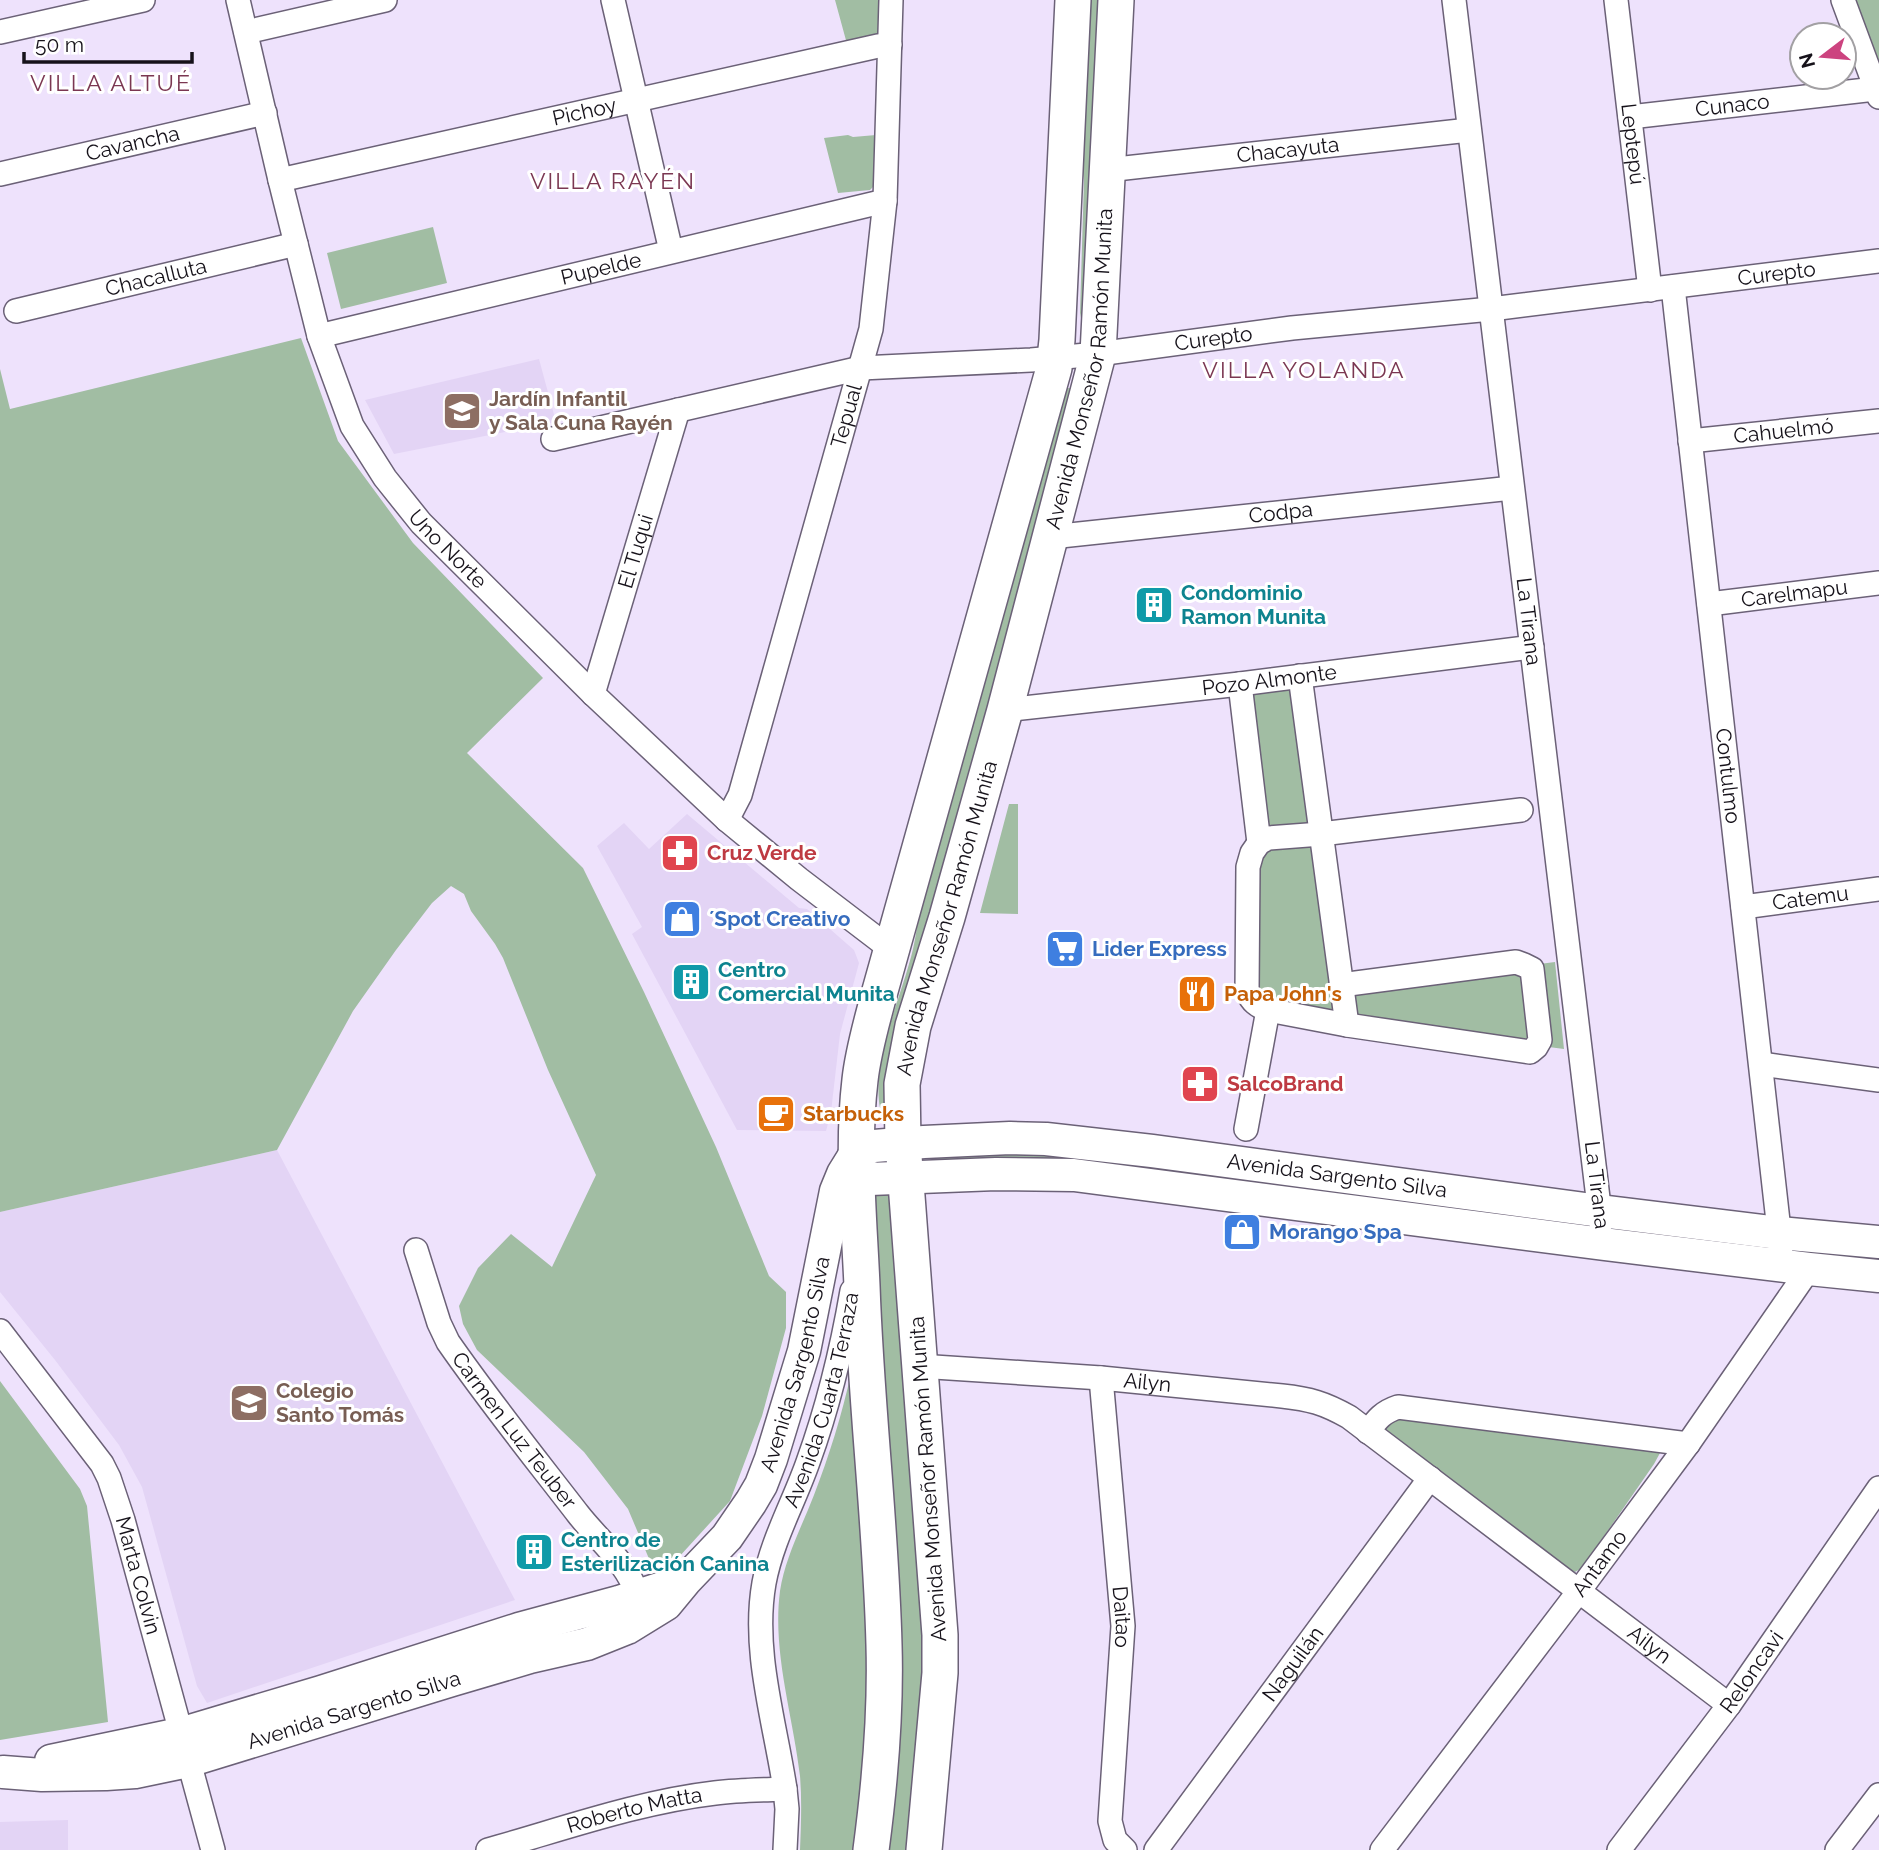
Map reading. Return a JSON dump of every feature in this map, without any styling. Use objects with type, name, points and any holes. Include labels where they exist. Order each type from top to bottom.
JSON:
[{"type":"main road","name":"Avenida Monseñor Ramón Munita","points":[[871,1850],[881,1757],[884,1645],[864,1352],[857,1167],[857,1113],[862,1063],[1035,430],[1052,378],[1056,357],[1073,0]]},
{"type":"main road","name":"Avenida Monseñor Ramón Munita","points":[[924,1850],[940,1673],[940,1635],[903,1143],[902,1084],[913,1026],[947,917],[1005,710],[1098,354],[1116,0]]},
{"type":"main road","name":"Avenida Sargento Silva","points":[[184,1748],[452,1680],[530,1657],[578,1647],[627,1628],[666,1604],[727,1537],[761,1485],[804,1350],[836,1191],[843,1174],[857,1167],[874,1146],[1010,1138],[1046,1139],[1600,1211],[1879,1242]]},
{"type":"main road","points":[[1122,1181],[1141,1170],[1153,1151]]},
{"type":"main road","name":"Avenida Sargento Silva","points":[[857,1167],[906,1178],[1038,1173],[1074,1175],[1604,1244],[1879,1276]]},
{"type":"main road","name":"Avenida Sargento Silva","points":[[1,1772],[42,1775],[135,1772],[184,1748],[308,1696],[519,1629],[685,1581]]},
{"type":"street","points":[[0,32],[144,0]]},
{"type":"street","name":"Uno Norte","points":[[238,0],[319,336],[352,426],[385,478],[421,523],[593,694],[727,820],[892,950]]},
{"type":"street","points":[[246,32],[384,0]]},
{"type":"street","points":[[613,0],[671,251]]},
{"type":"street","name":"Tepual","points":[[727,820],[740,795],[871,329],[885,201],[891,0]]},
{"type":"street","name":"La Tirana","points":[[1454,0],[1604,1244]]},
{"type":"street","name":"Leptepú","points":[[1616,0],[1650,290]]},
{"type":"street","points":[[1843,0],[1877,93]]},
{"type":"street","name":"Pichoy","points":[[280,180],[636,99],[890,45]]},
{"type":"street","name":"Cunaco","points":[[1630,117],[1877,93]]},
{"type":"street","name":"Cavancha","points":[[0,174],[265,113]]},
{"type":"street","name":"Chacayuta","points":[[1107,170],[1469,130]]},
{"type":"street","name":"Pupelde","points":[[319,336],[885,201]]},
{"type":"street","name":"Chacalluta","points":[[16,311],[296,244]]},
{"type":"street","name":"Curepto","points":[[553,439],[861,368],[1098,354],[1292,328],[1491,309],[1879,261]]},
{"type":"street","name":"Contulmo","points":[[1673,287],[1780,1233],[1796,1267]]},
{"type":"street","name":"El Tuqui","points":[[593,694],[678,410]]},
{"type":"street","name":"Cahuelmó","points":[[1690,441],[1879,421]]},
{"type":"street","name":"Codpa","points":[[1051,537],[1512,488]]},
{"type":"street","name":"Carelmapu","points":[[1709,604],[1879,583]]},
{"type":"street","name":"Pozo Almonte","points":[[1005,710],[1532,648]]},
{"type":"street","points":[[1300,676],[1347,1025]]},
{"type":"street","points":[[1240,684],[1259,843]]},
{"type":"street","points":[[1341,985],[1516,962],[1531,970],[1540,1040],[1536,1047],[1530,1052],[1347,1025],[1268,1010],[1251,1001],[1247,991],[1248,867],[1252,853],[1259,843],[1268,838],[1521,810]]},
{"type":"street","name":"Catemu","points":[[1743,907],[1879,889]]},
{"type":"street","points":[[1246,1129],[1268,1010]]},
{"type":"street","points":[[1760,1064],[1879,1080]]},
{"type":"street","name":"Avenida Cuarta Terraza","points":[[785,1850],[785,1789],[764,1662],[764,1583],[775,1544],[809,1460],[834,1376],[849,1309],[860,1237]]},
{"type":"street","name":"Carmen Luz Teuber","points":[[416,1250],[439,1324],[448,1342],[580,1517],[619,1561],[638,1596]]},
{"type":"street","name":"Antamo","points":[[1382,1850],[1688,1444],[1796,1267]]},
{"type":"street","name":"Marta Colvin","points":[[0,1331],[93,1452],[109,1478],[214,1850]]},
{"type":"street","name":"Ailyn","points":[[919,1366],[1101,1378],[1306,1399],[1330,1407],[1349,1417],[1729,1705]]},
{"type":"street","name":"Daitao","points":[[1101,1378],[1123,1626],[1110,1821],[1115,1840],[1125,1850]]},
{"type":"street","points":[[1368,1432],[1377,1418],[1398,1407],[1688,1444]]},
{"type":"street","name":"Naguilán","points":[[1156,1850],[1430,1478]]},
{"type":"street","name":"Reloncavi","points":[[1619,1850],[1729,1705],[1879,1488]]},
{"type":"street","name":"Roberto Matta","points":[[488,1850],[672,1800],[716,1792],[785,1789]]},
{"type":"street","points":[[1837,1850],[1879,1795]]},
{"type":"shaded area","name":"Jardín Infantil y Sala Cuna Rayén","points":[[539,359],[556,422],[394,454],[365,400]]},
{"type":"shaded area","points":[[687,814],[799,908],[807,909],[854,950],[859,963],[840,1034],[831,1112],[826,1131],[737,1130],[632,934],[642,927],[597,846],[624,823],[649,849]]},
{"type":"shaded area","name":"Colegio Santo Tomás","points":[[277,1150],[515,1600],[207,1703],[197,1686],[142,1487],[119,1445],[0,1292],[0,1212]]},
{"type":"shaded area","points":[[68,1820],[68,1850],[0,1850],[0,1822]]},
{"type":"green space","points":[[835,0],[879,0],[879,32],[875,37],[847,44]]},
{"type":"green space","points":[[1084,0],[1105,0],[1085,320],[1080,313],[1084,180],[1081,154]]},
{"type":"green space","points":[[1852,0],[1879,0],[1879,71]]},
{"type":"green space","points":[[876,135],[874,186],[870,190],[838,193],[824,138]]},
{"type":"green space","points":[[433,227],[447,283],[341,309],[327,253]]},
{"type":"green space","points":[[301,338],[338,441],[413,543],[543,678],[467,753],[583,868],[716,1147],[769,1276],[786,1292],[786,1328],[762,1416],[730,1501],[658,1580],[628,1509],[584,1452],[477,1350],[463,1324],[459,1306],[478,1268],[511,1234],[552,1267],[596,1175],[548,1070],[503,958],[471,911],[464,894],[451,886],[432,903],[353,1011],[277,1150],[0,1212],[0,369],[10,409]]},
{"type":"green space","points":[[1071,388],[886,1105],[880,1108],[878,1089],[884,1049],[913,949],[923,885],[1063,391]]},
{"type":"green space","points":[[1292,689],[1341,1019],[1255,995],[1245,694]]},
{"type":"green space","points":[[1009,804],[1018,804],[1018,914],[980,913]]},
{"type":"green space","points":[[1555,962],[1564,1049],[1352,1021],[1346,989]]},
{"type":"green space","points":[[1092,1153],[1072,1164],[932,1162],[931,1154]]},
{"type":"green space","points":[[878,1193],[891,1193],[928,1630],[909,1850],[889,1850],[900,1740],[902,1643],[872,1199]]},
{"type":"green space","points":[[851,1373],[871,1651],[858,1850],[800,1850],[800,1776],[781,1660],[778,1614],[780,1591],[790,1554],[830,1450]]},
{"type":"green space","points":[[0,1381],[80,1489],[87,1506],[108,1722],[0,1740]]},
{"type":"green space","points":[[1394,1415],[1658,1450],[1660,1453],[1582,1568],[1575,1572],[1567,1569],[1380,1427]]},
{"type":"place","name":"Jardín Infantil y Sala Cuna Rayén","points":[[462,411]]},
{"type":"place","name":"Condominio Ramon Munita","points":[[1154,605]]},
{"type":"place","name":"Cruz Verde","points":[[680,853]]},
{"type":"place","name":"´Spot Creativo","points":[[682,919]]},
{"type":"place","name":"Lider Express","points":[[1065,949]]},
{"type":"place","name":"Centro Comercial Munita","points":[[691,982]]},
{"type":"place","name":"Papa John's","points":[[1197,994]]},
{"type":"place","name":"SalcoBrand","points":[[1200,1084]]},
{"type":"place","name":"Starbucks","points":[[776,1114]]},
{"type":"place","name":"Morango Spa","points":[[1242,1232]]},
{"type":"place","name":"Colegio Santo Tomás","points":[[249,1403]]},
{"type":"place","name":"Centro de Esterilización Canina","points":[[534,1552]]},
{"type":"district","name":"VILLA ALTUÉ","points":[[111,83]]},
{"type":"district","name":"VILLA RAYÉN","points":[[613,181]]},
{"type":"district","name":"VILLA YOLANDA","points":[[1304,370]]}]
